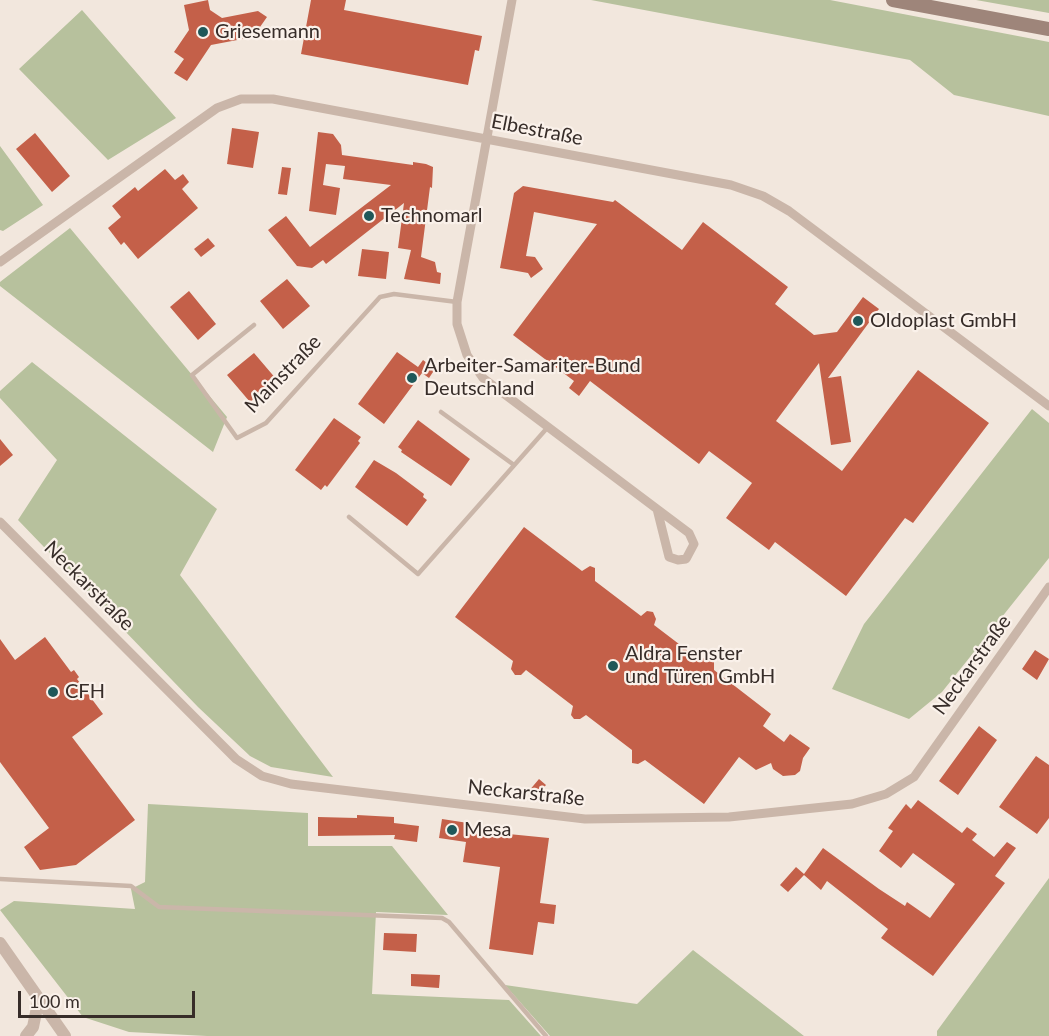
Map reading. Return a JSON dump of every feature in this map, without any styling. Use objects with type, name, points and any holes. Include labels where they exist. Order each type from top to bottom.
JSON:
[{"type":"main road","points":[[893,0],[1049,29]]},
{"type":"street","points":[[512,0],[457,302],[457,324],[467,356],[483,378],[657,509],[688,533],[694,544],[686,559],[669,556],[657,509]]},
{"type":"street","name":"Elbestraße","points":[[0,262],[202,117],[241,99],[273,99],[731,185],[763,196],[789,211],[1049,406]]},
{"type":"street","name":"Neckarstraße","points":[[0,522],[236,759],[262,776],[291,784],[585,819],[729,817],[852,804],[886,794],[914,777],[1049,587]]},
{"type":"street","points":[[0,943],[65,1036]]},
{"type":"street","points":[[26,1036],[33,1027],[39,998]]},
{"type":"lane","name":"Mainstraße","points":[[254,325],[192,375],[237,438],[266,423],[380,297],[394,294],[457,302]]},
{"type":"lane","points":[[441,412],[514,465]]},
{"type":"lane","points":[[349,517],[418,574],[548,427]]},
{"type":"lane","points":[[0,879],[131,886],[159,907],[442,918],[449,922],[546,1036]]},
{"type":"green space","points":[[591,0],[830,0],[1049,42],[1049,116],[954,95],[910,60]]},
{"type":"green space","points":[[976,0],[1049,0],[1049,13]]},
{"type":"green space","points":[[82,10],[176,118],[108,160],[19,69]]},
{"type":"green space","points":[[0,146],[43,205],[3,231],[0,230]]},
{"type":"green space","points":[[70,228],[227,417],[213,452],[0,286],[0,282]]},
{"type":"green space","points":[[32,362],[217,509],[180,575],[333,777],[271,767],[250,756],[198,707],[18,520],[57,460],[0,398],[0,391]]},
{"type":"green space","points":[[1032,409],[1049,423],[1049,558],[942,692],[909,719],[832,689],[864,624]]},
{"type":"green space","points":[[148,804],[308,813],[308,846],[392,846],[448,915],[376,912],[372,994],[509,1000],[541,1036],[207,1036],[129,1032],[83,1017],[0,910],[14,901],[135,909],[131,889],[145,882]]},
{"type":"green space","points":[[1049,878],[1049,1036],[937,1036],[937,1031]]},
{"type":"green space","points":[[693,950],[804,1036],[550,1036],[505,985],[637,1004]]},
{"type":"building","points":[[208,0],[210,10],[222,18],[258,11],[267,17],[253,37],[211,45],[187,81],[174,73],[184,59],[174,52],[189,30],[184,5]]},
{"type":"building","points":[[311,0],[346,0],[344,10],[482,36],[479,51],[475,50],[468,85],[301,54]]},
{"type":"building","points":[[232,128],[259,132],[253,168],[227,164]]},
{"type":"building","name":"Technomarl","points":[[318,132],[333,134],[341,145],[342,155],[413,165],[413,162],[433,167],[421,257],[435,262],[437,272],[441,273],[440,284],[404,279],[411,250],[398,248],[404,203],[326,264],[323,260],[312,268],[297,266],[268,230],[286,216],[310,247],[391,185],[343,179],[345,166],[326,164],[323,185],[340,188],[336,215],[309,211]]},
{"type":"building","points":[[35,133],[70,176],[52,192],[16,149]]},
{"type":"building","points":[[282,167],[291,168],[287,195],[278,194]]},
{"type":"building","points":[[165,169],[175,180],[183,174],[189,182],[182,189],[198,208],[138,259],[124,242],[121,245],[108,228],[121,217],[112,206],[135,187],[138,191]]},
{"type":"building","points":[[523,186],[613,202],[615,200],[682,250],[703,222],[788,287],[775,304],[814,335],[837,332],[863,297],[879,309],[828,378],[841,376],[851,442],[831,445],[819,363],[776,421],[842,471],[918,370],[989,423],[913,523],[905,518],[846,596],[775,542],[769,550],[726,518],[752,483],[709,451],[699,464],[590,381],[579,396],[569,388],[574,381],[513,335],[597,224],[534,212],[526,256],[535,257],[543,269],[531,278],[528,273],[500,268],[514,193]]},
{"type":"building","points":[[208,238],[215,246],[201,257],[194,249]]},
{"type":"building","points":[[362,249],[389,252],[386,279],[358,276]]},
{"type":"building","points":[[287,279],[310,306],[283,329],[260,301]]},
{"type":"building","points":[[189,291],[216,324],[198,340],[170,307]]},
{"type":"building","points":[[397,352],[418,367],[423,360],[435,369],[429,378],[422,373],[384,424],[358,404]]},
{"type":"building","points":[[254,353],[277,380],[267,389],[266,395],[260,394],[250,402],[227,375]]},
{"type":"building","points":[[334,418],[361,437],[358,441],[360,443],[327,487],[325,485],[321,490],[295,470]]},
{"type":"building","points":[[418,420],[470,459],[451,486],[401,452],[402,450],[398,447]]},
{"type":"building","points":[[0,439],[13,455],[0,466]]},
{"type":"building","points":[[374,460],[424,494],[423,497],[427,500],[407,526],[355,487]]},
{"type":"building","name":"Aldra Fenster und Türen GmbH","points":[[524,527],[582,571],[590,566],[595,568],[595,581],[641,616],[647,611],[653,612],[656,619],[654,625],[700,660],[709,656],[714,658],[714,670],[771,714],[763,726],[784,742],[790,734],[810,748],[803,758],[800,771],[795,775],[783,776],[773,769],[771,763],[756,770],[739,757],[704,804],[645,760],[638,764],[632,763],[632,750],[586,715],[580,719],[574,719],[571,715],[573,706],[526,670],[521,675],[515,675],[511,669],[513,661],[455,617]]},
{"type":"building","points":[[45,637],[71,672],[74,670],[79,677],[77,679],[103,714],[72,737],[135,820],[76,865],[40,870],[24,847],[49,828],[0,762],[0,639],[15,660]]},
{"type":"building","points":[[1035,650],[1049,659],[1037,680],[1022,669]]},
{"type":"building","points":[[979,726],[997,740],[958,795],[939,781]]},
{"type":"building","points":[[1036,756],[1049,765],[1049,818],[1037,834],[999,807]]},
{"type":"building","points":[[539,779],[546,785],[535,798],[528,792]]},
{"type":"building","points":[[918,800],[962,833],[967,827],[977,834],[972,840],[994,857],[1007,842],[1016,848],[995,876],[1005,883],[933,976],[881,938],[888,929],[827,881],[821,890],[804,875],[788,892],[780,885],[796,867],[804,874],[823,848],[879,889],[905,906],[907,902],[930,918],[955,884],[913,853],[901,868],[879,851],[893,831],[888,828],[906,804],[911,809]]},
{"type":"building","points":[[357,815],[394,817],[394,823],[419,826],[417,842],[394,839],[395,835],[318,836],[318,817],[357,818]]},
{"type":"building","points":[[442,819],[468,823],[468,830],[549,838],[540,903],[556,905],[554,924],[538,922],[533,955],[489,949],[500,867],[463,862],[466,842],[439,838]]},
{"type":"building","points":[[384,933],[417,934],[416,952],[383,950]]},
{"type":"building","points":[[411,974],[440,975],[439,988],[411,986]]},
{"type":"place","name":"Griesemann","points":[[203,32]]},
{"type":"place","name":"Technomarl","points":[[369,216]]},
{"type":"place","name":"Oldoplast GmbH","points":[[858,321]]},
{"type":"place","name":"Arbeiter-Samariter-Bund Deutschland","points":[[412,378]]},
{"type":"place","name":"Aldra Fenster und Türen GmbH","points":[[613,666]]},
{"type":"place","name":"CFH","points":[[53,692]]},
{"type":"place","name":"Mesa","points":[[452,830]]}]
